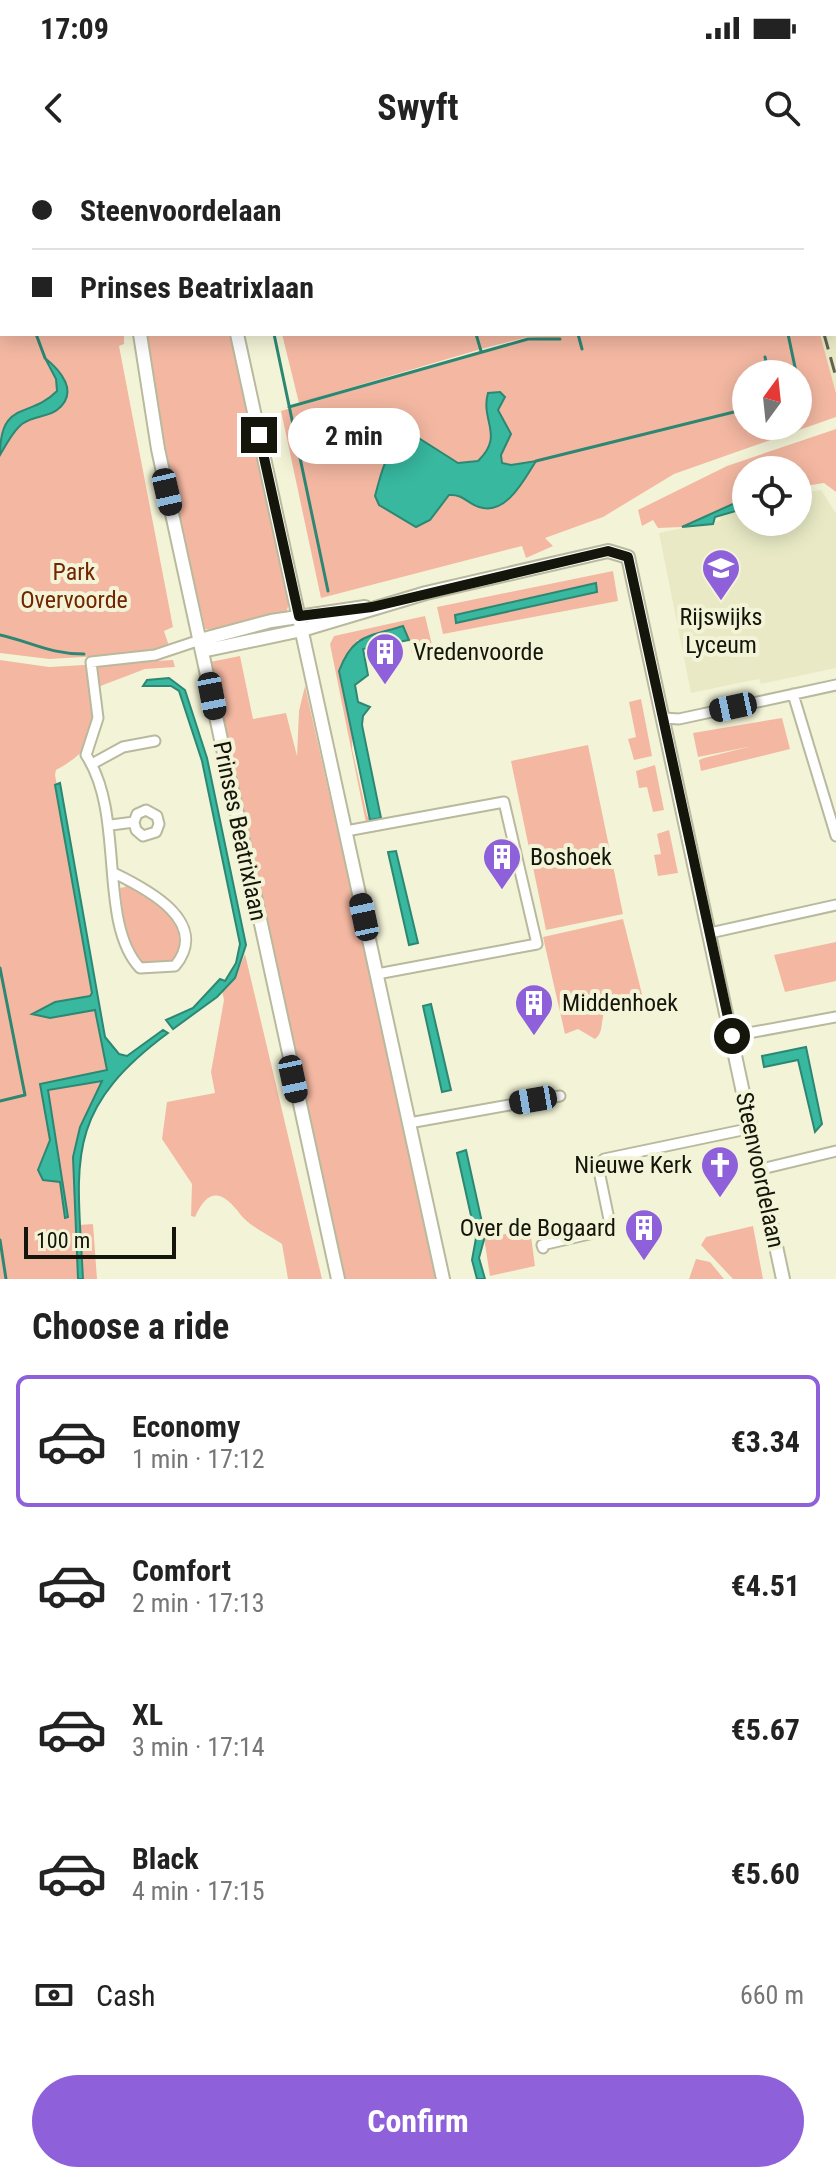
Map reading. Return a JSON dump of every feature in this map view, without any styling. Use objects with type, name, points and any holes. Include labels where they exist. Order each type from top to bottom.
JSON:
[{"type":"main road","name":"Prinses Beatrixlaan","points":[[140,336],[158,449],[338,1279]]},
{"type":"main road","points":[[237,336],[443,1279]]},
{"type":"main road","name":"Steenvoordelaan","points":[[372,607],[618,551],[628,557],[633,566],[783,1279]]},
{"type":"main road","points":[[201,646],[299,616],[372,607]]},
{"type":"main road","points":[[201,646],[302,630],[372,607]]},
{"type":"street","points":[[114,873],[165,901],[180,921],[187,940],[184,955],[175,966],[140,968],[132,960],[120,918],[114,873],[111,825],[87,749],[98,718],[91,662],[201,646]]},
{"type":"street","points":[[664,718],[679,719],[836,685]]},
{"type":"street","points":[[793,694],[836,836]]},
{"type":"street","points":[[92,764],[123,747],[155,741]]},
{"type":"street","points":[[346,831],[504,802],[537,944],[377,974]]},
{"type":"street","points":[[111,825],[134,822]]},
{"type":"street","points":[[710,933],[836,905]]},
{"type":"street","points":[[732,1036],[836,1017]]},
{"type":"street","points":[[409,1123],[560,1096]]},
{"type":"street","points":[[543,1248],[542,1245],[611,1229],[598,1166],[604,1159],[752,1128]]},
{"type":"street","points":[[762,1169],[836,1151]]},
{"type":"shaded area","points":[[821,336],[836,336],[836,392]]},
{"type":"shaded area","points":[[821,490],[836,513],[836,668],[761,684],[759,679],[691,693],[659,533],[721,520],[720,517],[732,513],[732,536],[812,536],[812,492]]},
{"type":"green space","name":"Park Overvoorde","points":[[0,336],[124,336],[124,344],[119,346],[173,627],[164,631],[171,652],[49,659],[0,653]]},
{"type":"green space","points":[[145,336],[230,336],[289,603],[285,617],[216,631],[205,629],[145,353]]},
{"type":"green space","points":[[282,336],[821,336],[836,393],[836,417],[812,425],[812,360],[732,360],[732,440],[771,440],[674,474],[603,517],[545,538],[553,546],[526,558],[522,546],[321,598],[281,411],[528,340],[553,339],[528,337],[299,403]]},
{"type":"green space","points":[[836,429],[836,492],[824,483],[812,485],[812,456],[756,456],[812,440],[812,437]]},
{"type":"green space","points":[[732,464],[732,504],[682,527],[658,528],[653,520],[642,526],[638,510]]},
{"type":"green space","points":[[613,571],[618,601],[443,634],[437,607]]},
{"type":"green space","points":[[425,616],[433,649],[412,653],[409,640],[357,640],[352,749],[367,815],[370,820],[374,819],[366,823],[330,644],[334,636]]},
{"type":"green space","points":[[240,656],[253,719],[286,713],[297,756],[299,711],[305,686],[438,1279],[345,1279],[210,662]]},
{"type":"green space","points":[[0,660],[49,667],[173,660],[175,667],[145,669],[90,690],[93,728],[90,738],[79,754],[56,770],[55,775],[111,1071],[83,1126],[74,1170],[79,1225],[93,1224],[97,1279],[0,1279]]},
{"type":"green space","points":[[641,699],[652,756],[634,760],[628,739],[636,737],[629,702]]},
{"type":"green space","points":[[782,718],[790,749],[701,771],[699,760],[748,747],[698,757],[693,733]]},
{"type":"green space","points":[[588,745],[623,914],[546,930],[511,761]]},
{"type":"green space","points":[[655,765],[664,810],[653,812],[647,787],[639,788],[636,771]]},
{"type":"green space","points":[[669,830],[678,873],[658,876],[654,855],[661,854],[657,834]]},
{"type":"green space","points":[[128,881],[165,909],[177,926],[182,949],[172,962],[146,964],[134,953],[126,931],[120,888],[125,887]]},
{"type":"green space","points":[[623,919],[644,1002],[633,1008],[609,1006],[595,1039],[578,1029],[565,1034],[543,937]]},
{"type":"green space","points":[[836,942],[836,981],[785,992],[774,955]]},
{"type":"green space","points":[[245,954],[322,1279],[288,1279],[282,1244],[249,1223],[222,1197],[206,1200],[195,1217],[191,1216],[192,1184],[162,1139],[167,1102],[215,1093],[211,1072],[224,1000],[222,991],[235,978]]},
{"type":"green space","points":[[753,1226],[763,1279],[733,1279],[701,1245],[706,1237]]},
{"type":"green space","points":[[530,1229],[535,1266],[490,1276],[484,1238]]},
{"type":"green space","points":[[696,1259],[710,1262],[724,1279],[689,1279]]},
{"type":"water","points":[[45,358],[65,382],[67,396],[64,403],[53,412],[22,424],[0,455],[1,437],[11,418],[57,391],[56,379]]},
{"type":"water","points":[[500,392],[505,397],[498,410],[511,434],[501,455],[502,463],[511,465],[536,461],[506,501],[489,508],[479,507],[458,496],[449,495],[430,520],[416,527],[379,505],[375,496],[381,473],[400,439],[417,437],[458,463],[478,461],[490,443],[488,393]]},
{"type":"water","points":[[732,504],[732,512],[715,517],[713,524],[682,527]]},
{"type":"water","points":[[596,583],[597,592],[456,623],[455,615]]},
{"type":"water","points":[[403,626],[409,640],[363,649],[368,675],[355,685],[358,702],[370,707],[363,716],[362,725],[381,818],[370,820],[339,671],[356,643],[371,635]]},
{"type":"water","points":[[169,678],[185,690],[207,758],[246,945],[235,978],[217,997],[173,1029],[166,1020],[193,1008],[220,979],[225,981],[236,963],[240,944],[202,761],[179,691],[171,686],[143,686],[147,680]]},
{"type":"water","points":[[60,783],[105,1037],[119,1054],[127,1056],[163,1030],[168,1033],[134,1061],[110,1088],[93,1114],[84,1141],[80,1169],[83,1279],[78,1279],[73,1157],[80,1127],[102,1081],[48,1090],[68,1217],[65,1218],[60,1182],[43,1180],[38,1170],[50,1140],[40,1084],[107,1070],[95,1010],[50,1018],[32,1014],[55,1002],[90,996],[92,993],[55,785]]},
{"type":"water","points":[[396,851],[418,943],[409,945],[388,852]]},
{"type":"water","points":[[431,1004],[451,1090],[442,1092],[423,1006]]},
{"type":"water","points":[[806,1047],[822,1124],[815,1132],[798,1060],[764,1067],[762,1056]]},
{"type":"water","points":[[466,1150],[485,1236],[479,1258],[485,1279],[477,1279],[472,1260],[476,1238],[457,1153]]},
{"type":"waterway","points":[[37,336],[45,358]]},
{"type":"waterway","points":[[274,336],[328,591]]},
{"type":"waterway","points":[[477,336],[481,351]]},
{"type":"waterway","points":[[579,336],[582,349]]},
{"type":"waterway","points":[[788,336],[793,360]]},
{"type":"waterway","points":[[289,407],[528,339],[560,339]]},
{"type":"waterway","points":[[536,461],[732,412]]},
{"type":"waterway","points":[[0,635],[50,650],[84,654]]},
{"type":"waterway","points":[[0,968],[25,1095],[0,1101]]},
{"type":"waterway","points":[[0,1240],[6,1279]]},
{"type":"railway","points":[[825,336],[836,377]]},
{"type":"place","name":"Rijswijks Lyceum","points":[[721,602]]},
{"type":"place","name":"Vredenvoorde","points":[[385,686]]},
{"type":"place","name":"Boshoek","points":[[502,891]]},
{"type":"place","name":"Middenhoek","points":[[534,1037]]},
{"type":"place","name":"Nieuwe Kerk","points":[[720,1199]]},
{"type":"place","name":"Over de Bogaard","points":[[644,1262]]},
{"type":"route","points":[[259,435],[299,616],[372,607],[608,551],[618,551],[628,557],[633,566],[732,1036]]}]
